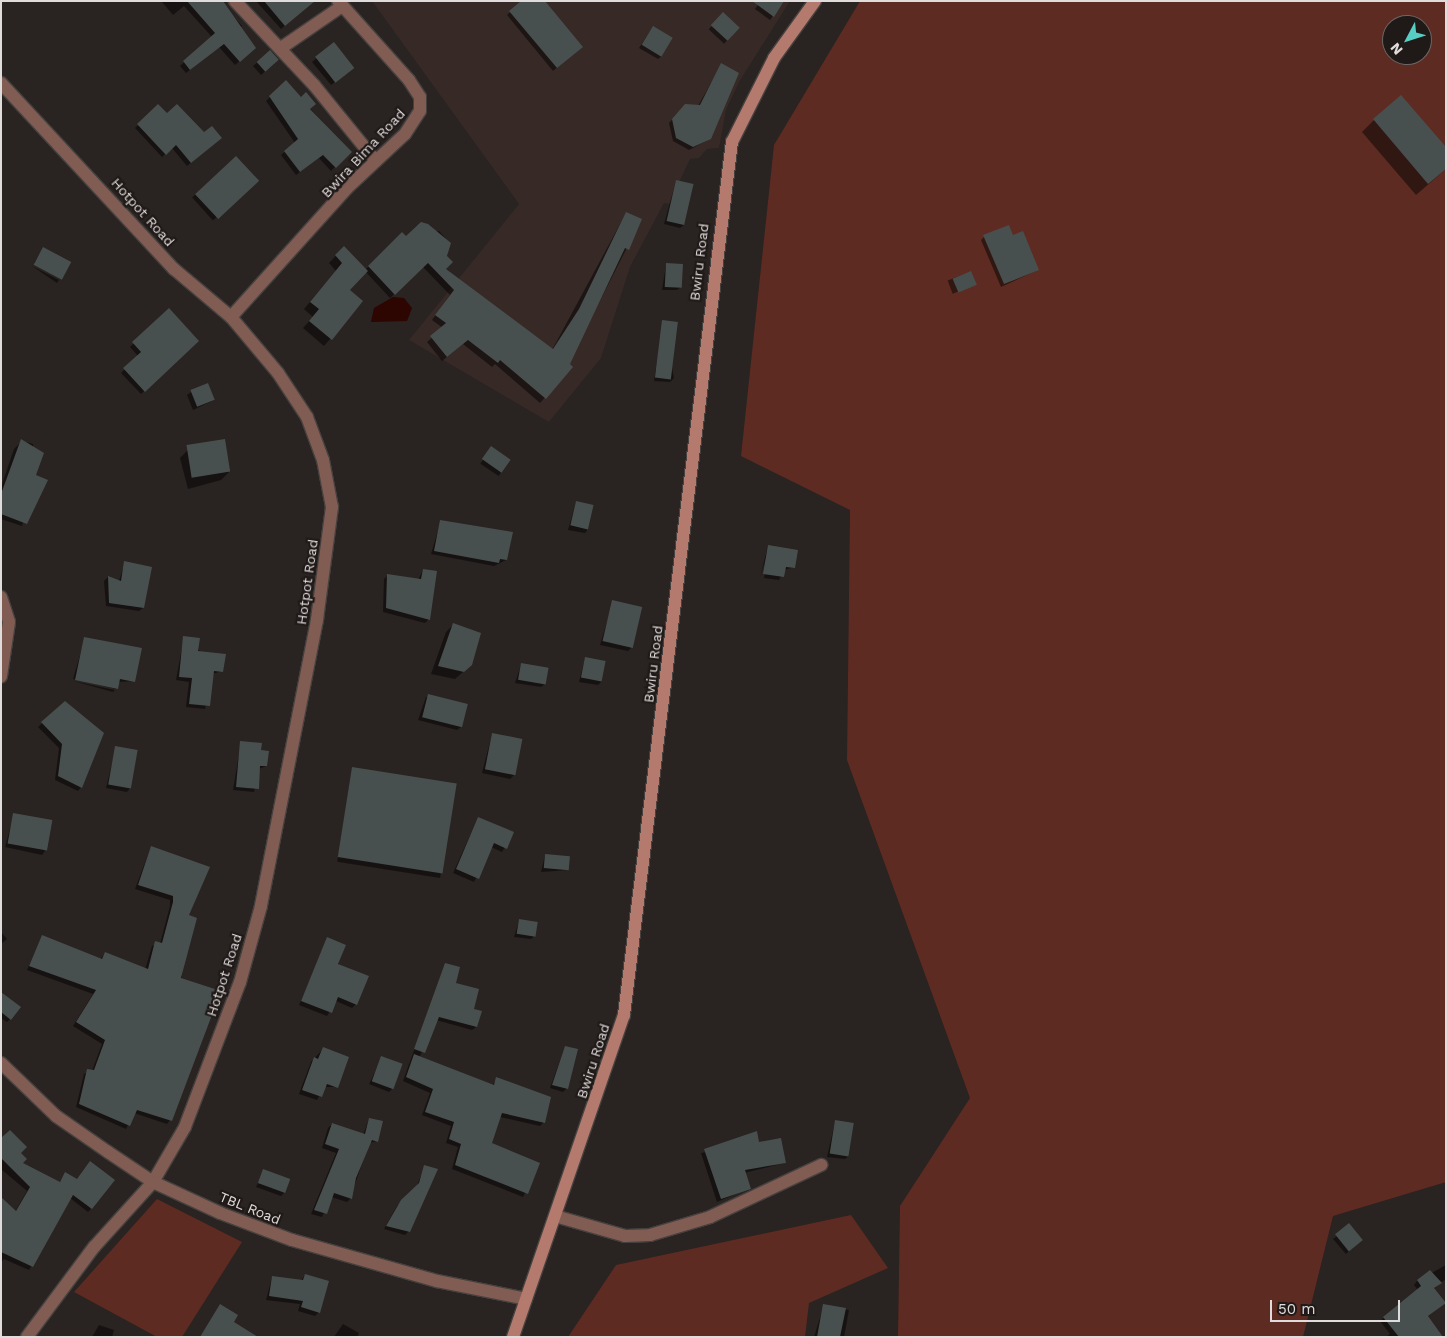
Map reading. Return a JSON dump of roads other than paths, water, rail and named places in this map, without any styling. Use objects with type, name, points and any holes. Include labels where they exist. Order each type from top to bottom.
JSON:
[{"type":"main road","name":"Bwiru Road","points":[[513,1337],[624,1015],[732,142],[774,58],[815,1]]},
{"type":"street","points":[[235,1],[281,48],[375,160]]},
{"type":"street","points":[[281,48],[340,4]]},
{"type":"street","name":"Bwira Bima Road","points":[[230,317],[375,160],[415,121],[420,97],[340,4]]},
{"type":"street","name":"Hotpot Road","points":[[1,83],[174,269],[230,317],[307,417],[323,460],[332,507],[315,629],[250,944],[184,1127],[153,1182],[94,1247],[27,1337]]},
{"type":"street","points":[[1,596],[9,622],[1,676]]},
{"type":"street","name":"TBL Road","points":[[1,1063],[56,1116],[153,1182],[292,1240],[437,1281],[526,1299]]},
{"type":"street","points":[[555,1216],[624,1236],[650,1235],[710,1217],[821,1165]]}]
